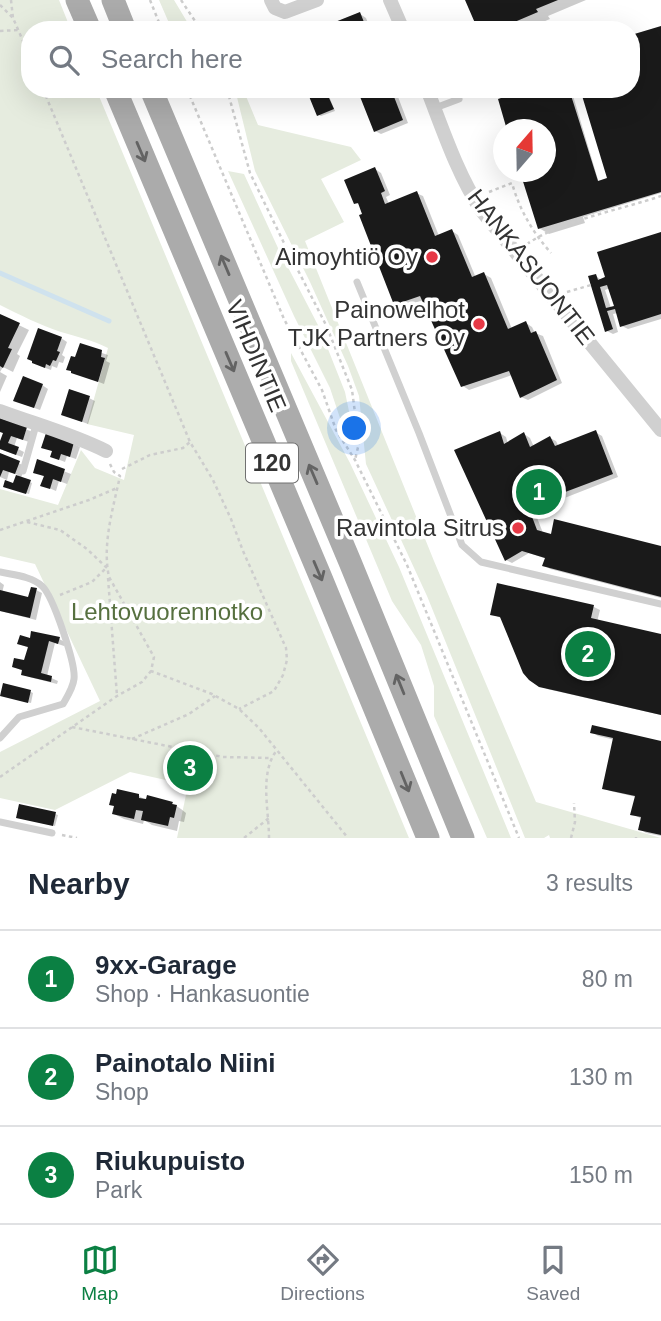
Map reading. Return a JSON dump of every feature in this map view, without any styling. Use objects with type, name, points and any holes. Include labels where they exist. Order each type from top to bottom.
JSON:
[{"type":"main road","points":[[77,0],[86,21]]},
{"type":"main road","points":[[113,0],[121,21]]},
{"type":"main road","name":"VIHDINTIE","points":[[119,98],[428,838]]},
{"type":"main road","name":"VIHDINTIE","points":[[154,98],[345,549],[463,838]]},
{"type":"street","points":[[271,0],[275,8],[285,12],[317,0]]},
{"type":"street","points":[[390,0],[399,21]]},
{"type":"street","name":"HANKASUONTIE","points":[[431,98],[473,199],[661,430]]},
{"type":"street","points":[[0,411],[79,438],[106,451]]},
{"type":"lane","points":[[435,108],[459,99]]},
{"type":"lane","points":[[357,282],[462,545],[481,562],[661,604]]},
{"type":"lane","points":[[23,471],[36,425]]},
{"type":"lane","points":[[0,572],[30,579],[43,586],[51,599],[74,666],[74,681],[63,705],[19,717],[0,738]]},
{"type":"lane","points":[[0,822],[52,833]]},
{"type":"path","points":[[11,0],[13,18]]},
{"type":"path","points":[[150,0],[158,21]]},
{"type":"path","points":[[190,0],[183,2],[195,21]]},
{"type":"path","points":[[0,5],[13,18],[21,35]]},
{"type":"path","points":[[0,31],[19,30]]},
{"type":"path","points":[[47,98],[190,442],[213,480],[286,648],[288,660],[274,691],[239,709]]},
{"type":"path","points":[[191,98],[284,318],[322,390],[336,430],[355,460],[407,565],[519,838]]},
{"type":"path","points":[[229,98],[250,173],[326,325],[352,390],[359,443],[355,460]]},
{"type":"path","points":[[486,194],[512,183],[516,198],[537,237],[551,253]]},
{"type":"path","points":[[527,244],[565,225],[661,197]]},
{"type":"path","points":[[567,292],[591,285]]},
{"type":"path","points":[[122,469],[150,455],[183,448],[190,442]]},
{"type":"path","points":[[117,696],[107,544],[120,476]]},
{"type":"path","points":[[0,530],[117,488]]},
{"type":"path","points":[[0,777],[117,696],[142,682],[151,671],[154,657],[110,578],[107,567],[60,530],[27,522]]},
{"type":"path","points":[[51,599],[92,582],[107,567]]},
{"type":"path","points":[[151,671],[215,696],[239,709],[259,728],[348,838]]},
{"type":"path","points":[[132,738],[189,714],[215,696]]},
{"type":"path","points":[[72,727],[223,757],[270,758]]},
{"type":"path","points":[[269,838],[266,778],[270,758],[277,750]]},
{"type":"path","points":[[571,838],[575,822],[574,803]]},
{"type":"path","points":[[244,838],[269,818]]},
{"type":"green space","name":"Lehtovuorennotko","points":[[0,0],[59,0],[67,21],[21,21],[21,98],[100,98],[409,838],[177,838],[188,785],[130,772],[55,810],[0,798],[0,752],[100,701],[35,564],[0,556],[0,489],[58,505],[81,450],[95,468],[124,480],[134,435],[87,424],[108,348],[45,326],[0,305]]},
{"type":"green space","points":[[159,0],[174,0],[187,21],[168,21]]},
{"type":"green space","points":[[237,98],[247,98],[258,125],[351,147],[361,160],[321,179],[344,222],[305,241],[434,561],[536,802],[661,838],[550,838],[549,835],[544,838],[525,838],[427,596],[366,464],[359,396],[348,366],[255,171]]},
{"type":"green space","points":[[228,171],[244,174],[320,329],[345,392],[351,421],[348,434],[330,388]]},
{"type":"green space","points":[[291,353],[350,463],[399,567],[511,838],[487,838],[434,716],[434,686],[421,645],[392,601],[291,361]]},
{"type":"building","points":[[465,0],[558,0],[517,21],[474,21]]},
{"type":"building","points":[[360,12],[364,21],[338,21]]},
{"type":"building","points":[[661,26],[661,192],[538,229],[523,182],[556,182],[556,119],[504,119],[498,99],[572,98],[598,181],[607,178],[583,98],[640,98],[640,32]]},
{"type":"building","points":[[310,98],[329,98],[334,109],[317,116]]},
{"type":"building","points":[[361,98],[394,98],[403,120],[374,132]]},
{"type":"building","points":[[375,167],[385,191],[381,193],[385,204],[417,191],[435,236],[452,229],[472,277],[484,272],[508,329],[526,321],[531,333],[536,331],[557,380],[520,398],[509,371],[461,387],[420,296],[394,305],[359,215],[362,214],[358,203],[354,204],[344,180]]},
{"type":"building","points":[[661,232],[661,314],[620,327],[615,309],[607,311],[613,329],[605,332],[588,276],[596,274],[598,280],[605,277],[597,252]],"holes":[[[607,285],[614,306],[606,308],[600,287]]]},
{"type":"building","points":[[0,314],[20,323],[8,348],[12,349],[3,368],[0,366]]},
{"type":"building","points":[[38,328],[62,337],[56,361],[53,360],[50,366],[46,364],[45,368],[27,359]]},
{"type":"building","points":[[80,343],[102,350],[101,357],[105,358],[98,382],[66,370]]},
{"type":"building","points":[[23,376],[43,384],[34,408],[13,401]]},
{"type":"building","points":[[69,389],[90,396],[82,422],[61,415]]},
{"type":"building","points":[[0,418],[27,427],[23,440],[11,436],[8,443],[19,447],[16,455],[0,449],[3,433],[0,432]]},
{"type":"building","points":[[596,430],[613,474],[528,506],[537,530],[551,534],[554,519],[661,546],[661,597],[542,566],[545,558],[522,551],[505,561],[454,450],[500,431],[504,444],[524,432],[530,447],[550,436],[555,446]]},
{"type":"building","points":[[46,433],[74,442],[70,457],[61,454],[59,460],[50,457],[52,451],[41,448]]},
{"type":"building","points":[[0,453],[20,461],[15,474],[3,470],[0,477]]},
{"type":"building","points":[[37,459],[65,469],[61,482],[53,479],[50,489],[40,486],[44,476],[33,473]]},
{"type":"building","points":[[16,475],[31,480],[26,494],[3,487],[5,480],[13,483]]},
{"type":"building","points":[[497,583],[594,605],[591,618],[661,634],[661,715],[539,687],[529,680],[523,673],[500,617],[490,615]]},
{"type":"building","points":[[31,587],[37,588],[30,618],[0,611],[0,590],[28,597]]},
{"type":"building","points":[[31,631],[60,637],[58,644],[49,641],[41,673],[52,676],[51,682],[21,675],[22,670],[12,667],[14,658],[24,660],[28,647],[17,644],[20,635],[30,638]]},
{"type":"building","points":[[3,683],[31,690],[28,703],[0,696]]},
{"type":"building","points":[[592,725],[661,741],[661,835],[638,830],[641,817],[630,815],[635,796],[602,789],[613,738],[590,733]]},
{"type":"building","points":[[117,789],[139,794],[139,798],[146,799],[147,795],[173,802],[172,804],[177,805],[174,818],[170,817],[168,826],[141,820],[143,811],[136,810],[134,819],[112,814],[114,806],[109,805],[112,793],[116,794]]},
{"type":"building","points":[[19,804],[56,812],[53,826],[16,818]]},
{"type":"waterway","points":[[0,273],[109,321]]},
{"type":"place","name":"Aimoyhtiö Oy","points":[[432,257]]},
{"type":"place","name":"Painowelhot TJK Partners Oy","points":[[479,324]]},
{"type":"place","name":"9xx-Garage","points":[[539,492]]},
{"type":"place","name":"Ravintola Sitrus","points":[[518,528]]},
{"type":"place","name":"Painotalo Niini","points":[[588,654]]},
{"type":"place","name":"Riukupuisto","points":[[190,768]]}]
